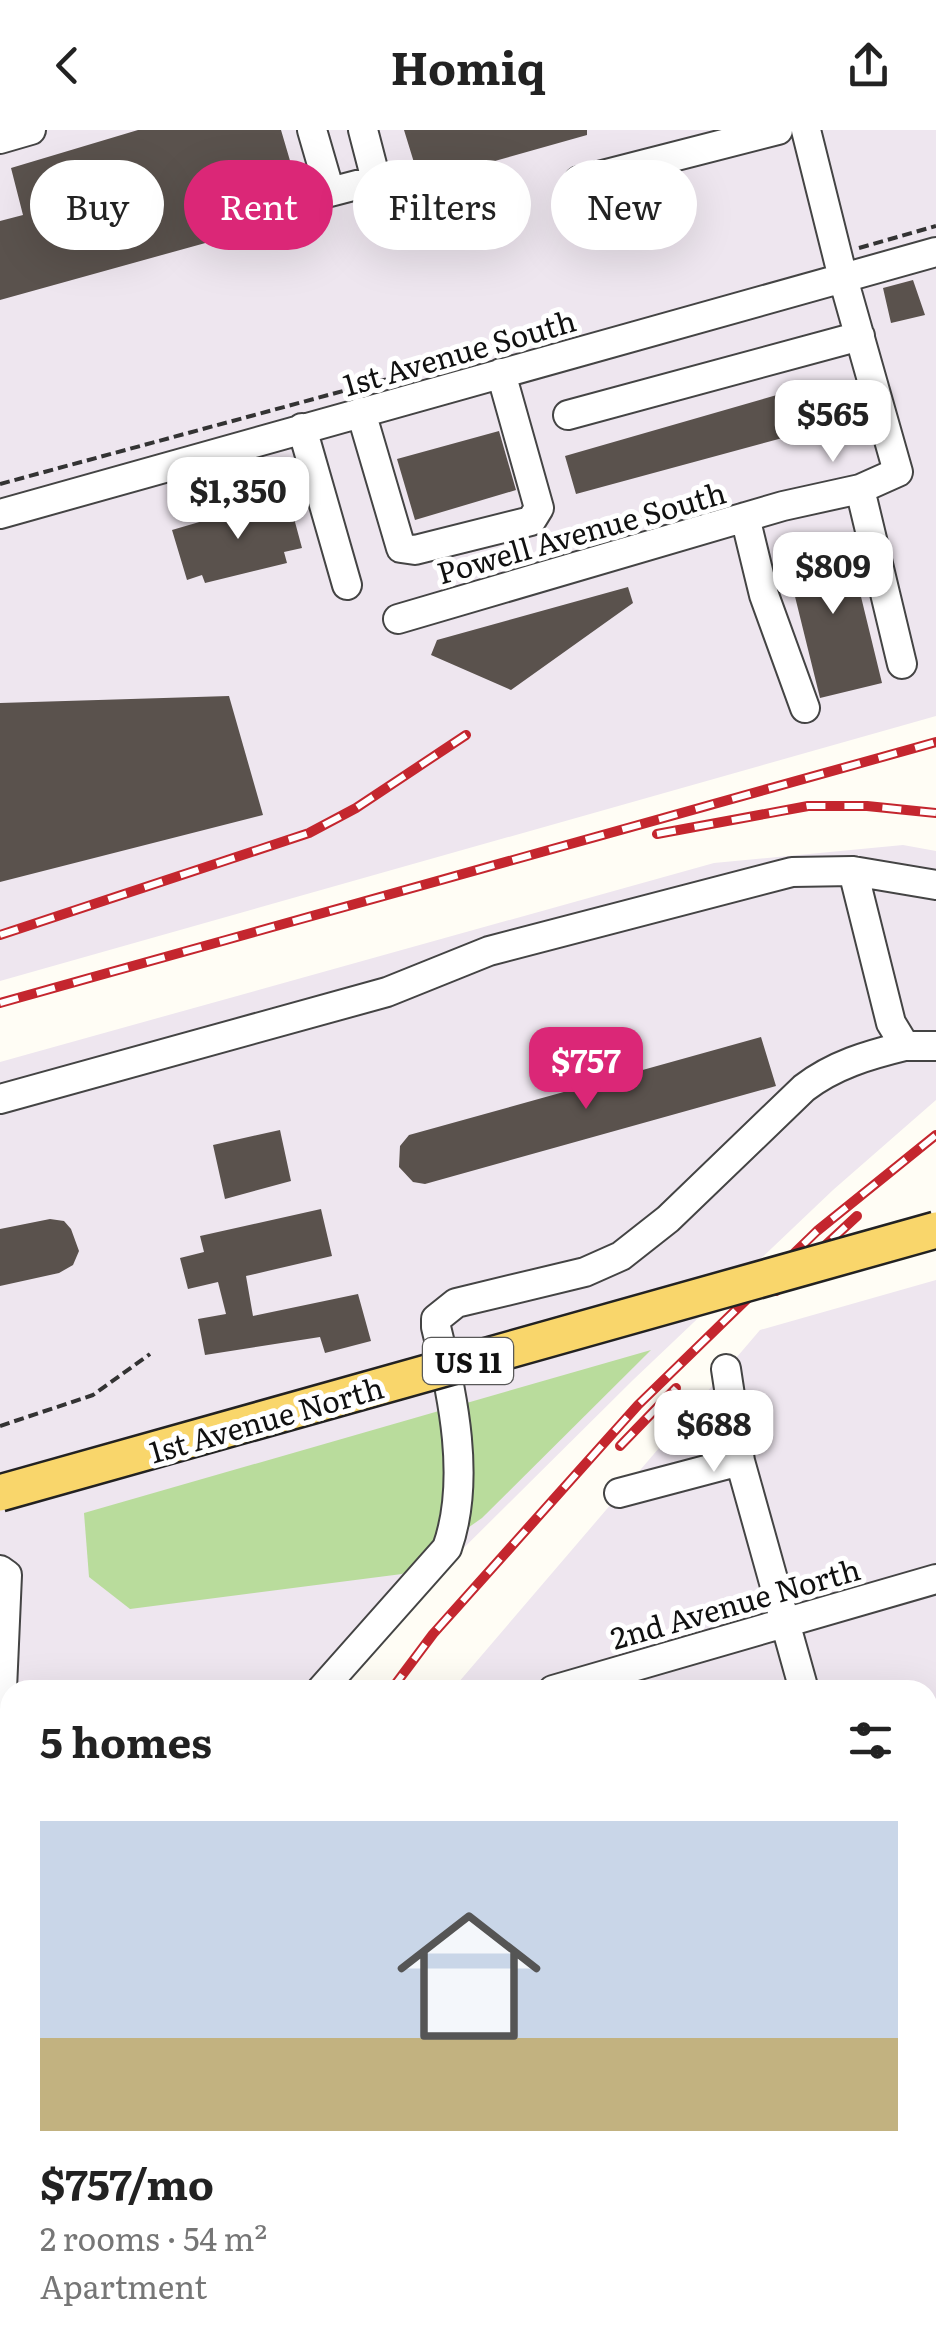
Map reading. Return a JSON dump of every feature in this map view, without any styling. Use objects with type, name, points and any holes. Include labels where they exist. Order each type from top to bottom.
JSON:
[{"type":"main road","name":"1st Avenue North","points":[[0,1493],[936,1230]]},
{"type":"street","points":[[312,130],[330,192],[376,180],[362,130]]},
{"type":"street","points":[[659,160],[778,130]]},
{"type":"street","points":[[568,416],[860,336],[806,130]]},
{"type":"street","name":"1st Avenue South","points":[[0,514],[501,372],[841,267],[936,252]]},
{"type":"street","name":"Powell Avenue South","points":[[398,619],[783,506],[860,489],[898,472],[860,336]]},
{"type":"street","points":[[361,412],[402,548],[415,550],[531,521],[538,508],[501,372]]},
{"type":"street","points":[[302,428],[347,585]]},
{"type":"street","points":[[860,489],[902,664]]},
{"type":"street","points":[[745,517],[764,595],[805,708]]},
{"type":"street","points":[[852,871],[892,1023],[905,1046]]},
{"type":"street","points":[[0,1099],[387,992],[489,951],[792,872],[852,871],[936,884]]},
{"type":"street","points":[[331,1680],[447,1548],[456,1523],[453,1420],[436,1327],[436,1318],[444,1309],[586,1272],[622,1256],[668,1219],[813,1081],[865,1056],[905,1046],[936,1046]]},
{"type":"street","points":[[726,1368],[740,1461],[801,1680]]},
{"type":"street","points":[[619,1493],[740,1461]]},
{"type":"street","points":[[0,1570],[7,1575],[2,1680]]},
{"type":"street","name":"2nd Avenue North","points":[[586,1680],[936,1578]]},
{"type":"path","points":[[841,267],[864,246],[936,226]]},
{"type":"path","points":[[0,484],[453,361]]},
{"type":"path","points":[[0,1426],[94,1395],[150,1354]]},
{"type":"shaded area","points":[[0,130],[936,130],[936,716],[0,981]]},
{"type":"shaded area","points":[[903,845],[936,851],[936,1100],[833,1190],[633,1380],[385,1626],[342,1680],[0,1680],[0,1062],[714,863]]},
{"type":"shaded area","points":[[936,1280],[936,1680],[461,1680],[760,1330]]},
{"type":"green space","points":[[651,1350],[482,1518],[402,1574],[130,1609],[89,1577],[84,1513]]},
{"type":"building","points":[[138,130],[281,130],[290,160],[184,160],[184,249],[0,300],[0,221],[23,215],[11,168],[30,162],[30,250],[164,250],[164,160],[38,160]]},
{"type":"building","points":[[404,130],[587,130],[587,135],[498,160],[413,160]]},
{"type":"building","points":[[913,280],[925,315],[891,323],[883,288]]},
{"type":"building","points":[[815,384],[827,426],[576,494],[565,456]]},
{"type":"building","points":[[499,431],[516,490],[415,520],[397,459]]},
{"type":"building","points":[[288,496],[302,548],[284,552],[287,563],[205,583],[202,575],[187,580],[172,530]]},
{"type":"building","points":[[846,535],[882,683],[820,698],[784,552]]},
{"type":"building","points":[[628,587],[633,603],[511,690],[431,655],[437,640]]},
{"type":"building","points":[[229,696],[263,815],[0,882],[0,703]]},
{"type":"building","points":[[761,1037],[776,1086],[425,1184],[413,1182],[399,1167],[400,1146],[409,1135]]},
{"type":"building","points":[[280,1130],[291,1181],[225,1199],[213,1145]]},
{"type":"building","points":[[321,1209],[332,1256],[246,1276],[253,1316],[358,1294],[371,1341],[325,1353],[320,1337],[205,1355],[198,1319],[226,1314],[218,1282],[188,1289],[180,1258],[204,1252],[200,1236]]},
{"type":"building","points":[[50,1219],[64,1221],[71,1229],[79,1251],[73,1265],[59,1273],[0,1286],[0,1229]]},
{"type":"railway","points":[[0,935],[309,833],[356,808],[466,735]]},
{"type":"railway","points":[[0,1003],[936,742]]},
{"type":"railway","points":[[657,834],[808,806],[867,806],[936,813]]},
{"type":"railway","points":[[398,1680],[433,1634],[638,1405],[817,1231],[936,1135]]},
{"type":"railway","points":[[776,1291],[857,1216]]},
{"type":"railway","points":[[620,1446],[676,1388]]}]
